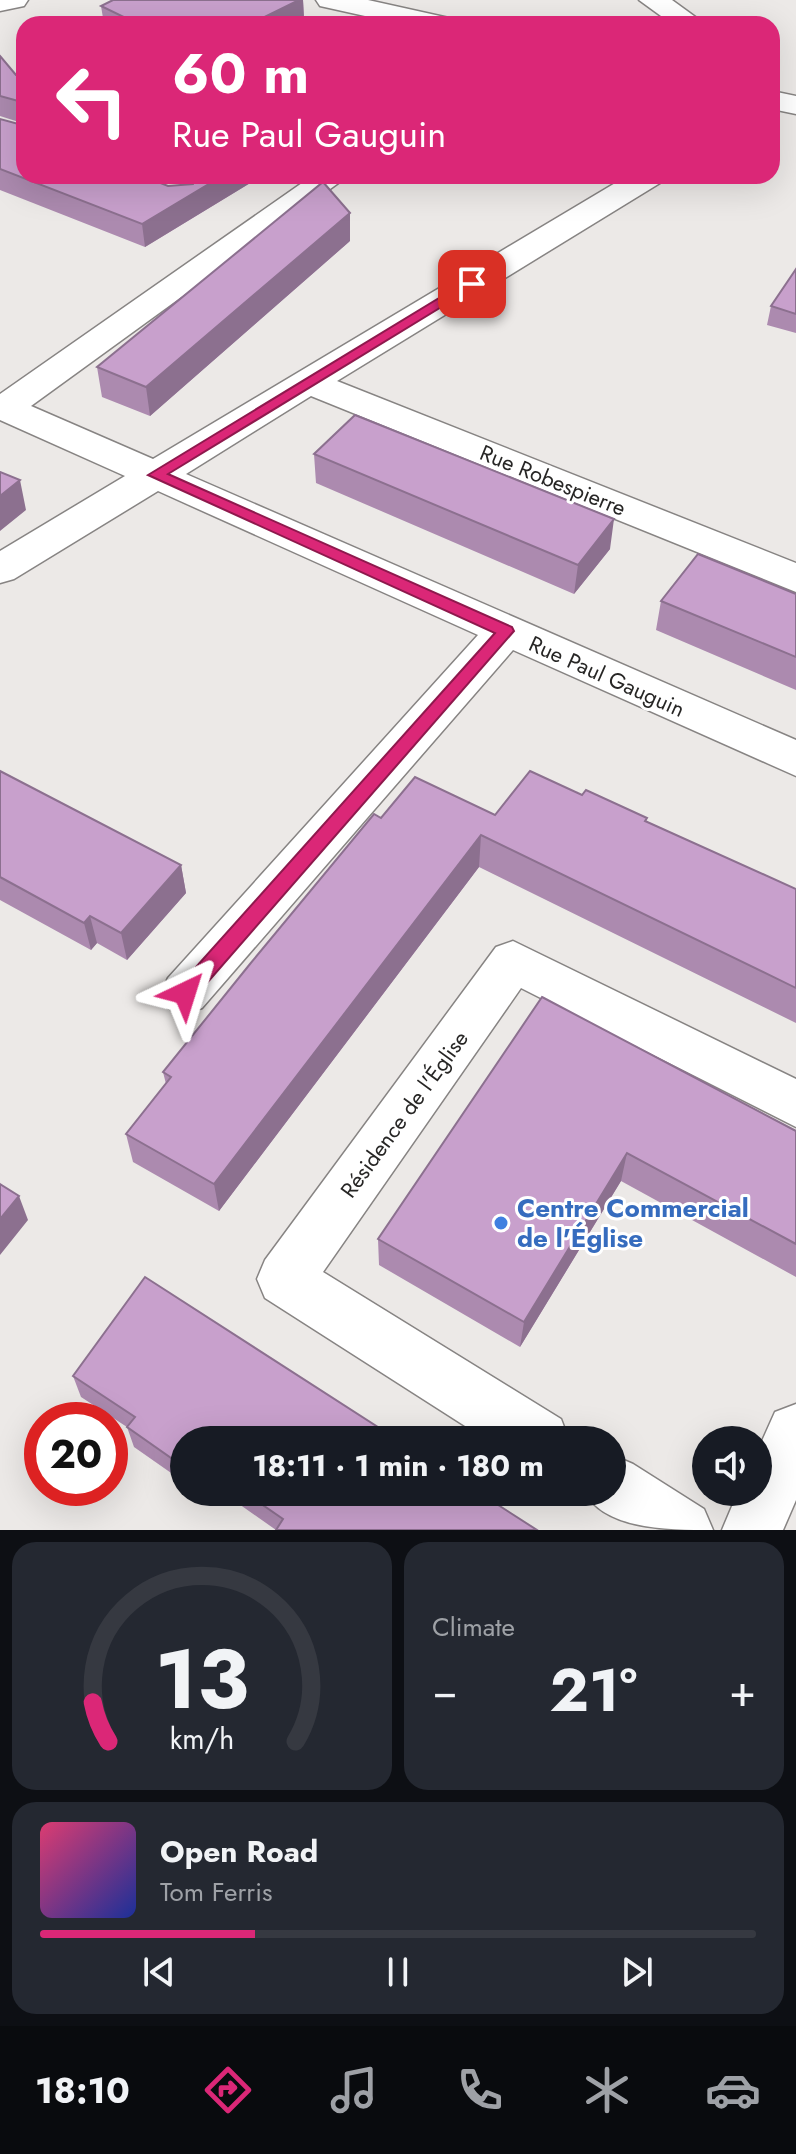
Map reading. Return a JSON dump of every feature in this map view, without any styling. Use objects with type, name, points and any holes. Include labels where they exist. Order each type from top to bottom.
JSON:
[{"type":"street","points":[[0,3],[14,0]]},
{"type":"street","points":[[330,0],[403,16]]},
{"type":"street","points":[[653,0],[678,16]]},
{"type":"street","points":[[2,407],[321,184]]},
{"type":"street","points":[[0,569],[310,383],[620,184]]},
{"type":"street","name":"Rue Robespierre","points":[[310,383],[796,578]]},
{"type":"street","name":"Rue Paul Gauguin","points":[[2,407],[796,759]]},
{"type":"street","points":[[185,993],[506,631]]},
{"type":"street","name":"Résidence de l'Église","points":[[518,1426],[285,1279],[513,961],[796,1104]]},
{"type":"street","points":[[752,1530],[796,1433]]},
{"type":"street","points":[[626,1494],[683,1530]]},
{"type":"building","points":[[113,0],[299,0],[266,16],[122,16],[101,6]]},
{"type":"building","points":[[0,56],[16,75],[16,100],[0,96]]},
{"type":"building","points":[[0,119],[16,123],[16,175],[0,169]]},
{"type":"building","points":[[39,184],[209,184],[142,224]]},
{"type":"building","points":[[321,184],[325,184],[350,213],[146,387],[97,367]]},
{"type":"building","points":[[796,269],[796,314],[771,306]]},
{"type":"building","points":[[355,415],[614,519],[578,565],[314,454]]},
{"type":"building","points":[[0,472],[20,480],[0,496]]},
{"type":"building","points":[[698,554],[796,594],[796,657],[661,601]]},
{"type":"building","points":[[0,771],[181,865],[121,933],[90,916],[84,923],[0,877]]},
{"type":"building","points":[[530,771],[582,795],[586,790],[647,818],[645,821],[796,889],[796,988],[481,835],[214,1184],[126,1134],[171,1077],[163,1072],[250,964],[374,814],[381,818],[415,777],[495,815]]},
{"type":"building","name":"Centre Commercial de l'Église","points":[[542,997],[796,1131],[796,1244],[627,1153],[524,1322],[378,1239]]},
{"type":"building","points":[[0,1184],[19,1196],[0,1219]]},
{"type":"building","points":[[145,1277],[376,1426],[170,1426],[170,1457],[128,1428],[135,1417],[128,1412],[128,1402],[112,1402],[73,1376]]},
{"type":"building","points":[[264,1506],[500,1506],[537,1530],[276,1530],[283,1519]]},
{"type":"place","name":"Centre Commercial de l'Église","points":[[501,1223]]},
{"type":"route","points":[[185,993],[506,631],[156,475],[472,284]]}]
